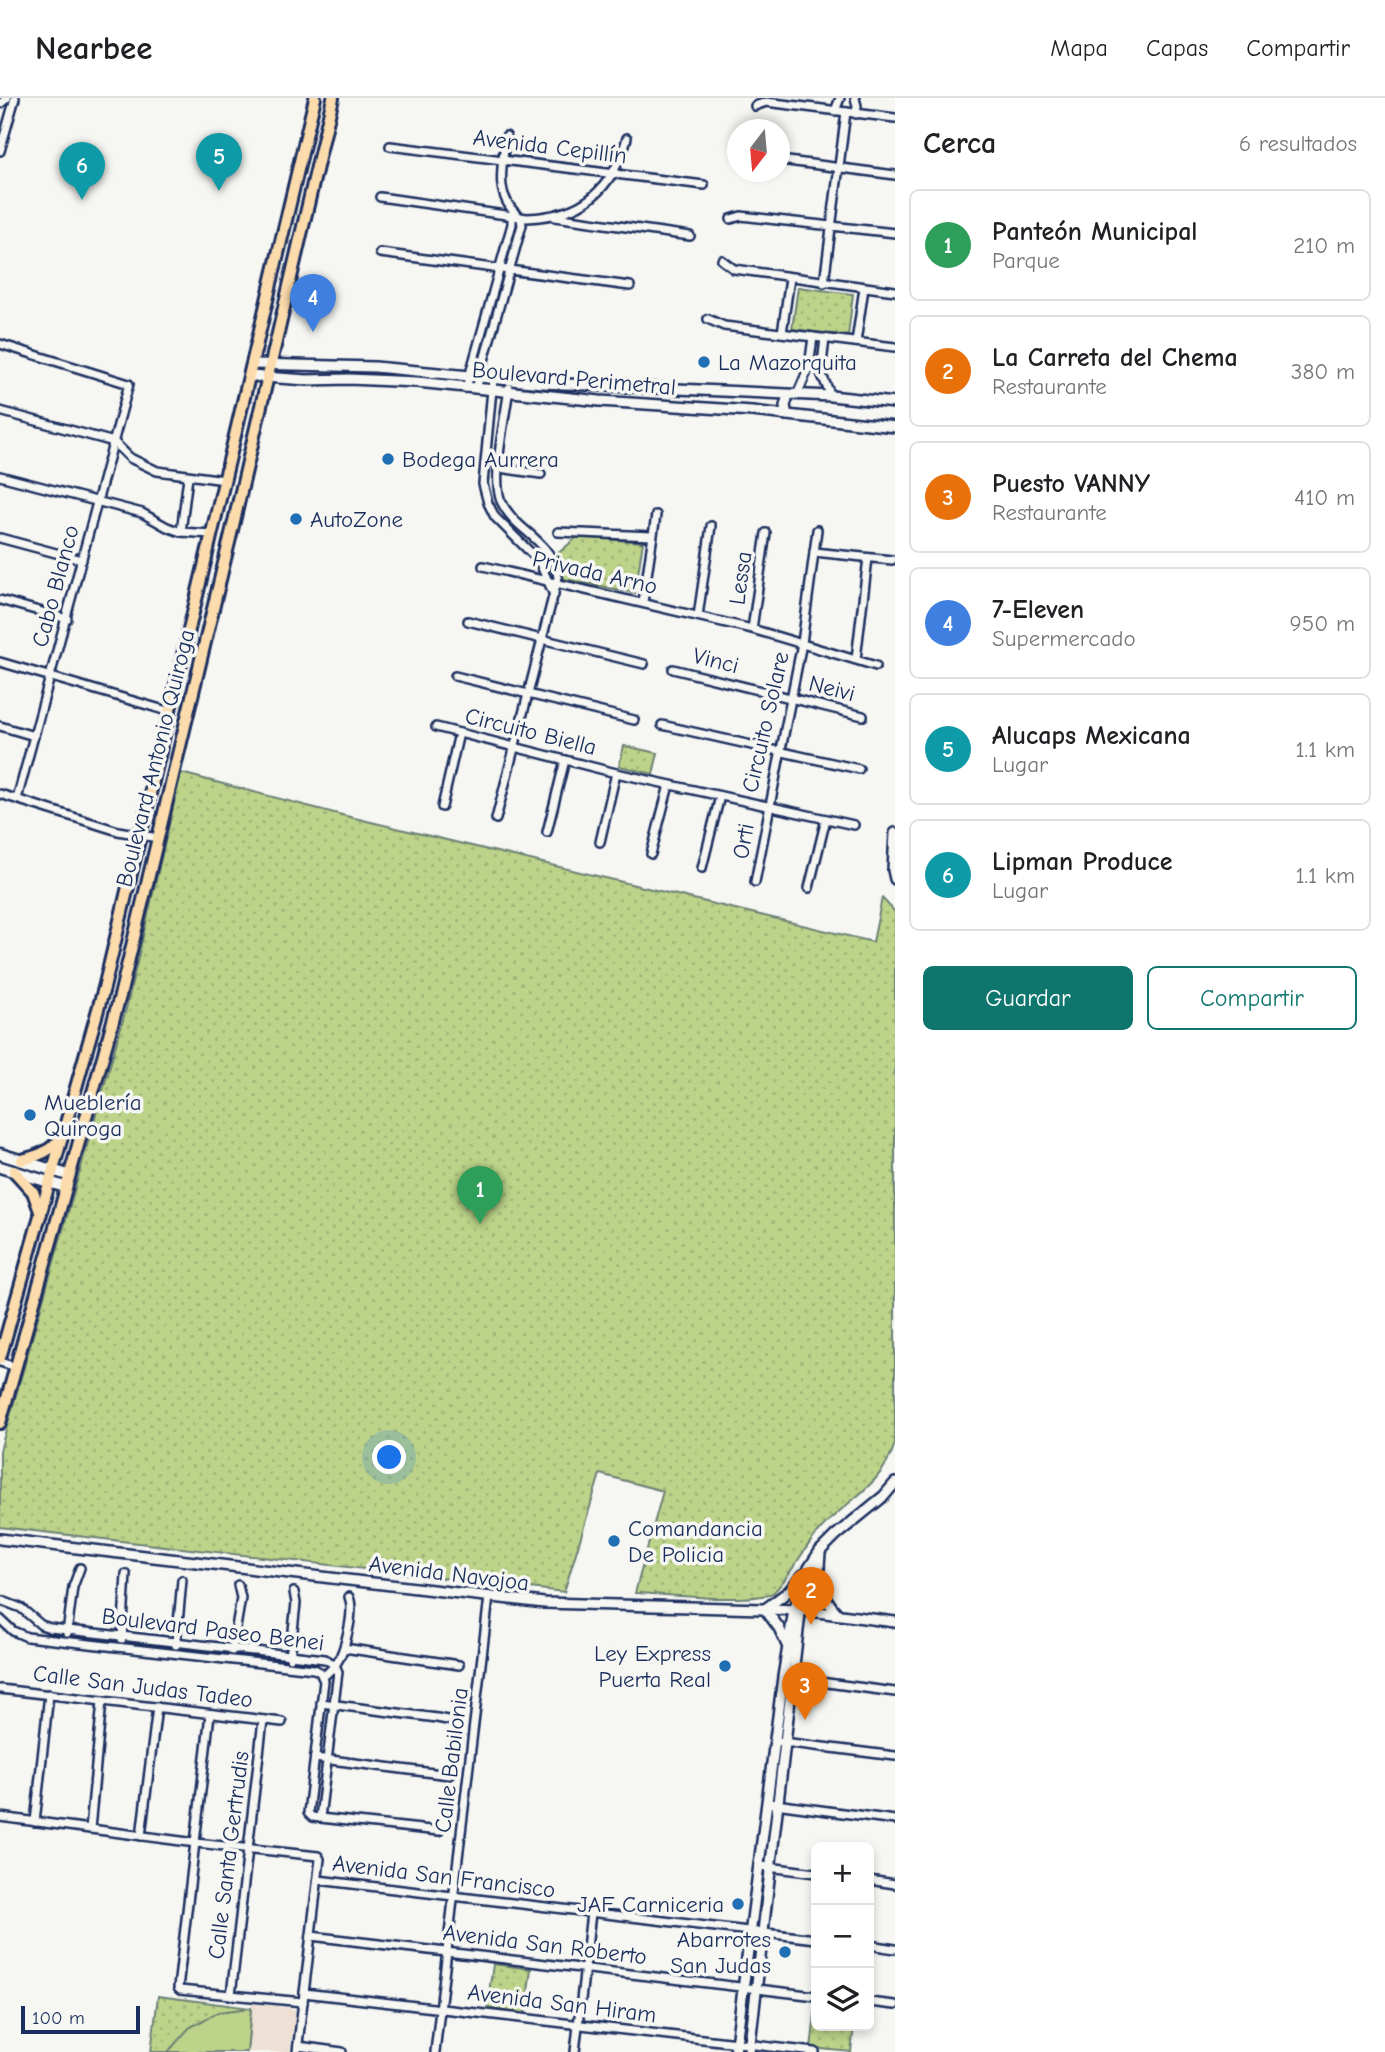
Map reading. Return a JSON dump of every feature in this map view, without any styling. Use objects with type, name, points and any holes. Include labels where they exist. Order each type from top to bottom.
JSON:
[{"type":"main road","name":"Boulevard Antonio Quiroga","points":[[0,1360],[104,988],[315,98]]},
{"type":"main road","name":"Boulevard Antonio Quiroga","points":[[0,1423],[120,996],[333,98]]},
{"type":"main road","points":[[22,1160],[54,1147],[64,1134]]},
{"type":"main road","points":[[0,1154],[68,1175]]},
{"type":"main road","points":[[0,1167],[65,1187]]},
{"type":"main road","points":[[14,1171],[33,1192],[41,1214]]},
{"type":"street","points":[[0,150],[15,98]]},
{"type":"street","points":[[835,111],[839,98]]},
{"type":"street","points":[[855,98],[858,106],[856,114]]},
{"type":"street","points":[[755,106],[766,102],[895,118]]},
{"type":"street","points":[[824,283],[846,112]]},
{"type":"street","points":[[466,388],[511,213],[502,194],[506,136]]},
{"type":"street","points":[[380,197],[511,213],[521,218],[566,213],[599,192],[619,162],[627,138]]},
{"type":"street","name":"Avenida Cepillín","points":[[390,146],[704,186]]},
{"type":"street","points":[[790,161],[895,175]]},
{"type":"street","points":[[552,216],[690,236]]},
{"type":"street","points":[[731,219],[741,216],[895,233]]},
{"type":"street","points":[[476,389],[522,225],[521,218]]},
{"type":"street","points":[[380,253],[630,286]]},
{"type":"street","points":[[722,260],[734,269],[895,291]]},
{"type":"street","points":[[782,333],[790,278]]},
{"type":"street","points":[[856,342],[864,288]]},
{"type":"street","points":[[487,306],[498,309]]},
{"type":"street","points":[[708,319],[724,326],[895,347]]},
{"type":"street","points":[[787,415],[785,407],[811,359],[813,337]]},
{"type":"street","points":[[825,338],[823,381],[831,396]]},
{"type":"street","name":"Cabo Blanco","points":[[0,344],[129,384],[17,799]]},
{"type":"street","points":[[811,359],[822,360]]},
{"type":"street","name":"Boulevard Perimetral","points":[[253,364],[375,367],[493,379],[831,396],[895,403]]},
{"type":"street","name":"Boulevard Perimetral","points":[[250,376],[267,379],[390,380],[895,427]]},
{"type":"street","points":[[493,379],[485,492],[495,517],[539,561],[554,595]]},
{"type":"street","points":[[496,819],[558,583],[554,561],[506,509],[499,491],[510,380]]},
{"type":"street","points":[[600,401],[614,387]]},
{"type":"street","points":[[0,411],[114,442],[130,458],[149,469],[188,477],[225,480]]},
{"type":"street","points":[[487,442],[502,443]]},
{"type":"street","points":[[503,468],[541,474]]},
{"type":"street","points":[[0,476],[142,513],[181,532],[212,534]]},
{"type":"street","points":[[181,532],[188,477]]},
{"type":"street","points":[[485,492],[499,491]]},
{"type":"street","points":[[643,602],[656,515]]},
{"type":"street","points":[[698,616],[711,526]]},
{"type":"street","points":[[817,530],[802,643],[876,666]]},
{"type":"street","points":[[558,532],[652,536]]},
{"type":"street","points":[[522,543],[531,533]]},
{"type":"street","name":"Lessa","points":[[752,629],[766,533]]},
{"type":"street","points":[[0,538],[82,560]]},
{"type":"street","points":[[814,552],[892,560]]},
{"type":"street","points":[[856,659],[868,558]]},
{"type":"street","name":"Privada Arno","points":[[483,566],[698,616]]},
{"type":"street","points":[[0,600],[67,619]]},
{"type":"street","name":"Circuito Solare","points":[[617,773],[768,807],[802,643],[698,616]]},
{"type":"street","points":[[468,621],[644,664]]},
{"type":"street","points":[[0,662],[171,712]]},
{"type":"street","name":"Vinci","points":[[673,669],[791,698]]},
{"type":"street","points":[[455,676],[634,720]]},
{"type":"street","name":"Neivi","points":[[791,698],[863,716]]},
{"type":"street","points":[[662,725],[859,769]]},
{"type":"street","points":[[0,726],[34,736]]},
{"type":"street","name":"Circuito Biella","points":[[436,727],[617,773]]},
{"type":"street","points":[[442,807],[459,733]]},
{"type":"street","points":[[547,832],[565,760]]},
{"type":"street","points":[[600,842],[617,773]]},
{"type":"street","points":[[650,854],[669,785]]},
{"type":"street","points":[[0,794],[139,835],[158,838]]},
{"type":"street","points":[[702,868],[720,796]]},
{"type":"street","points":[[768,807],[854,825]]},
{"type":"street","name":"Orti","points":[[755,882],[768,807]]},
{"type":"street","points":[[810,888],[826,819]]},
{"type":"street","points":[[895,833],[895,879]]},
{"type":"street","points":[[0,1360],[16,1367]]},
{"type":"street","points":[[787,1645],[765,1609],[789,1591],[820,1551],[884,1496],[895,1483]]},
{"type":"street","name":"Avenida Navojoa","points":[[0,1539],[569,1605],[798,1610],[895,1622]]},
{"type":"street","points":[[820,1551],[820,1589],[836,1614]]},
{"type":"street","points":[[66,1640],[73,1587],[80,1568]]},
{"type":"street","points":[[736,2047],[760,1866],[786,1742],[798,1610],[809,1568]]},
{"type":"street","points":[[121,1647],[126,1574]]},
{"type":"street","points":[[174,1653],[182,1580]]},
{"type":"street","points":[[231,1659],[241,1598],[238,1586]]},
{"type":"street","points":[[289,1666],[296,1603],[294,1592]]},
{"type":"street","points":[[323,1677],[335,1665],[344,1648],[352,1609],[349,1597]]},
{"type":"street","name":"Calle Babilonia","points":[[435,2052],[489,1597]]},
{"type":"street","name":"Boulevard Paseo Benei","points":[[0,1600],[21,1608],[45,1627],[325,1659],[335,1665],[338,1672],[320,1818],[312,1817],[308,1813],[323,1677],[314,1669],[20,1635],[0,1619]]},
{"type":"street","points":[[749,2048],[771,1867],[775,1741],[787,1645],[798,1610]]},
{"type":"street","points":[[344,1648],[458,1665]]},
{"type":"street","points":[[783,1677],[895,1692]]},
{"type":"street","name":"Calle San Judas Tadeo","points":[[0,1689],[282,1722]]},
{"type":"street","points":[[36,1822],[49,1694]]},
{"type":"street","points":[[90,1829],[102,1701]]},
{"type":"street","points":[[321,1703],[452,1721]]},
{"type":"street","points":[[141,1836],[157,1707]]},
{"type":"street","points":[[210,1714],[179,1990],[303,2002]]},
{"type":"street","name":"Calle Santa Gertrudis","points":[[231,1995],[263,1720]]},
{"type":"street","points":[[775,1741],[895,1756]]},
{"type":"street","points":[[315,1758],[449,1775]]},
{"type":"street","points":[[773,1803],[895,1820]]},
{"type":"street","name":"Avenida San Francisco","points":[[0,1817],[318,1856],[318,1880],[811,1938]]},
{"type":"street","points":[[320,1818],[439,1831]]},
{"type":"street","points":[[760,1866],[811,1872]]},
{"type":"street","points":[[318,1880],[297,2049],[342,2052]]},
{"type":"street","points":[[874,1881],[895,1884]]},
{"type":"street","points":[[575,2052],[591,1913]]},
{"type":"street","name":"Avenida San Roberto","points":[[311,1936],[811,1995]]},
{"type":"street","points":[[874,1946],[895,1949]]},
{"type":"street","name":"Avenida San Hiram","points":[[304,1993],[578,2025],[736,2047],[816,2052]]},
{"type":"street","points":[[874,2003],[895,2005]]},
{"type":"shaded area","points":[[252,2003],[296,2009],[290,2052],[247,2052]]},
{"type":"green space","points":[[798,287],[853,294],[848,336],[792,329]]},
{"type":"green space","points":[[577,537],[643,542],[635,593],[564,579],[555,556]]},
{"type":"green space","points":[[624,746],[658,753],[653,774],[619,766]]},
{"type":"green space","points":[[181,773],[346,816],[873,942],[882,898],[895,912],[895,1443],[881,1471],[818,1532],[773,1593],[726,1598],[635,1593],[663,1491],[600,1474],[564,1592],[0,1527],[0,1451],[126,1009]]},
{"type":"green space","points":[[493,1964],[531,1969],[525,2014],[487,2008]]},
{"type":"green space","points":[[158,1996],[251,2008],[247,2052],[151,2052]]},
{"type":"green space","points":[[251,2008],[247,2052],[168,2052],[189,2028],[218,2012]]},
{"type":"green space","points":[[813,2031],[853,2031],[851,2052],[811,2048]]},
{"type":"place","name":"Alucaps Mexicana","points":[[219,191]]},
{"type":"place","name":"Lipman Produce","points":[[82,200]]},
{"type":"place","name":"7-Eleven","points":[[313,332]]},
{"type":"place","name":"La Mazorquita","points":[[704,362]]},
{"type":"place","name":"Bodega Aurrera","points":[[388,459]]},
{"type":"place","name":"AutoZone","points":[[296,519]]},
{"type":"place","name":"Mueblería Quiroga","points":[[30,1115]]},
{"type":"place","name":"Panteón Municipal","points":[[480,1224]]},
{"type":"place","name":"Comandancia De Policia","points":[[614,1541]]},
{"type":"place","name":"La Carreta del Chema","points":[[811,1625]]},
{"type":"place","name":"Ley Express Puerta Real","points":[[725,1666]]},
{"type":"place","name":"Puesto VANNY","points":[[805,1720]]},
{"type":"place","name":"JAF Carniceria","points":[[738,1904]]},
{"type":"place","name":"Abarrotes San Judas","points":[[785,1952]]}]
